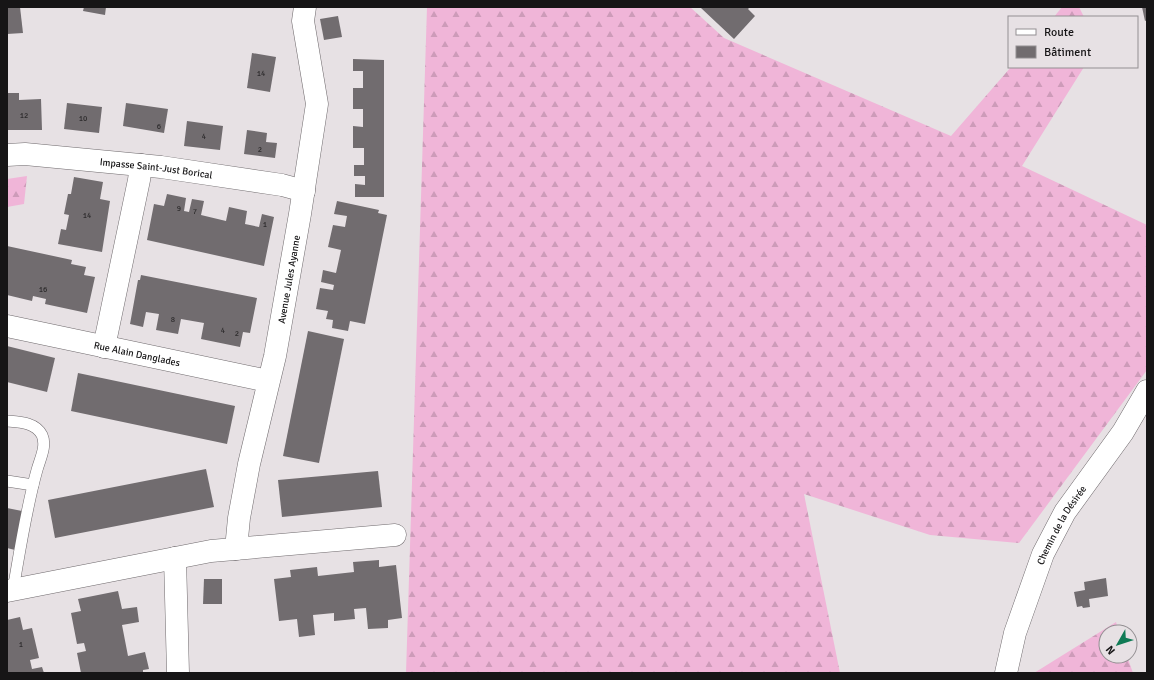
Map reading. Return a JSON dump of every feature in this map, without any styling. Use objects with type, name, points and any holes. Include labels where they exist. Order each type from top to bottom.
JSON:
[{"type":"street","name":"Avenue Jules Ayanne","points":[[236,550],[239,518],[249,464],[275,356],[318,104],[303,22],[305,7]]},
{"type":"street","name":"Impasse Saint-Just Borical","points":[[7,156],[25,154],[161,167],[282,185],[304,191]]},
{"type":"street","points":[[104,347],[140,165]]},
{"type":"street","name":"Rue Alain Danglades","points":[[7,326],[268,381]]},
{"type":"street","name":"Chemin de la Désirée","points":[[1006,673],[1015,633],[1043,554],[1065,512],[1123,432],[1147,390]]},
{"type":"street","points":[[10,591],[211,551],[395,535]]},
{"type":"street","points":[[175,558],[178,673]]},
{"type":"lane","points":[[7,421],[28,424],[37,428],[42,435],[44,445],[33,485],[10,591]]},
{"type":"lane","points":[[7,481],[33,485]]},
{"type":"green space","points":[[427,7],[690,7],[724,38],[951,136],[1010,68],[1083,68],[1022,166],[1147,225],[1147,370],[1019,543],[930,535],[804,494],[840,673],[406,673]]},
{"type":"green space","points":[[1062,7],[1079,7],[1084,16],[1055,16]]},
{"type":"green space","points":[[27,176],[24,204],[7,207],[7,179]]},
{"type":"green space","points":[[1098,633],[1098,664],[1130,664],[1133,673],[1034,673]]},
{"type":"building","points":[[7,7],[20,7],[23,33],[7,34]]},
{"type":"building","points":[[84,7],[106,7],[105,15],[83,11]]},
{"type":"building","points":[[750,7],[748,9],[755,16],[734,39],[701,8]]},
{"type":"building","points":[[1142,7],[1147,7],[1147,20],[1145,21]]},
{"type":"building","points":[[338,16],[342,37],[324,40],[320,19]]},
{"type":"building","points":[[252,53],[276,57],[270,92],[247,88]]},
{"type":"building","points":[[353,59],[384,60],[384,197],[355,197],[355,184],[365,185],[365,176],[354,176],[354,165],[364,165],[364,148],[353,148],[353,126],[363,127],[363,109],[353,109],[353,88],[363,88],[363,71],[353,71]]},
{"type":"building","points":[[7,93],[19,93],[19,100],[41,99],[42,130],[7,130]]},
{"type":"building","points":[[67,103],[102,107],[99,133],[64,129]]},
{"type":"building","points":[[126,103],[168,109],[164,133],[123,126]]},
{"type":"building","points":[[187,121],[223,126],[220,150],[184,146]]},
{"type":"building","points":[[247,130],[267,133],[266,142],[277,143],[275,158],[244,154]]},
{"type":"building","points":[[74,177],[103,182],[100,199],[110,201],[102,252],[58,244],[61,229],[66,230],[69,215],[64,214],[68,194],[71,194]]},
{"type":"building","points":[[167,194],[186,198],[184,211],[189,212],[192,199],[204,201],[201,215],[226,221],[229,207],[247,211],[245,224],[259,227],[262,214],[274,217],[264,266],[147,240],[154,204],[164,206]]},
{"type":"building","points":[[337,201],[379,210],[378,213],[387,215],[365,324],[350,321],[348,331],[332,328],[333,320],[326,319],[328,311],[316,309],[320,288],[333,290],[334,285],[321,282],[323,270],[336,273],[341,250],[328,247],[333,225],[345,227],[347,216],[334,214]]},
{"type":"building","points":[[7,246],[72,260],[71,264],[86,267],[84,275],[95,277],[87,313],[45,304],[46,299],[33,296],[32,301],[7,295]]},
{"type":"building","points":[[141,275],[257,298],[250,333],[243,332],[240,347],[201,339],[204,323],[181,319],[178,334],[156,330],[159,314],[146,312],[143,327],[130,324],[138,280],[140,280]]},
{"type":"building","points":[[308,331],[344,339],[319,463],[283,456]]},
{"type":"building","points":[[7,346],[55,358],[47,392],[7,382]]},
{"type":"building","points":[[78,373],[235,406],[227,444],[71,411]]},
{"type":"building","points":[[206,469],[214,507],[55,538],[48,500]]},
{"type":"building","points":[[378,471],[382,507],[282,517],[278,480]]},
{"type":"building","points":[[7,508],[22,511],[15,550],[7,548]]},
{"type":"building","points":[[379,560],[379,567],[396,565],[402,618],[388,620],[388,628],[368,629],[366,608],[354,609],[355,619],[334,621],[334,613],[313,615],[315,635],[299,637],[297,619],[279,621],[274,579],[291,577],[290,570],[317,567],[318,576],[354,572],[353,562]]},
{"type":"building","points":[[1106,578],[1108,596],[1089,599],[1090,607],[1077,607],[1074,592],[1085,590],[1084,582]]},
{"type":"building","points":[[204,579],[222,579],[222,604],[203,604]]},
{"type":"building","points":[[118,591],[122,609],[137,607],[139,622],[122,625],[128,656],[145,652],[149,669],[143,670],[143,673],[81,673],[77,653],[86,651],[84,643],[77,644],[71,613],[81,611],[78,599]]},
{"type":"building","points":[[20,617],[23,630],[32,628],[39,658],[30,660],[32,669],[42,667],[44,673],[7,673],[7,620]]}]
